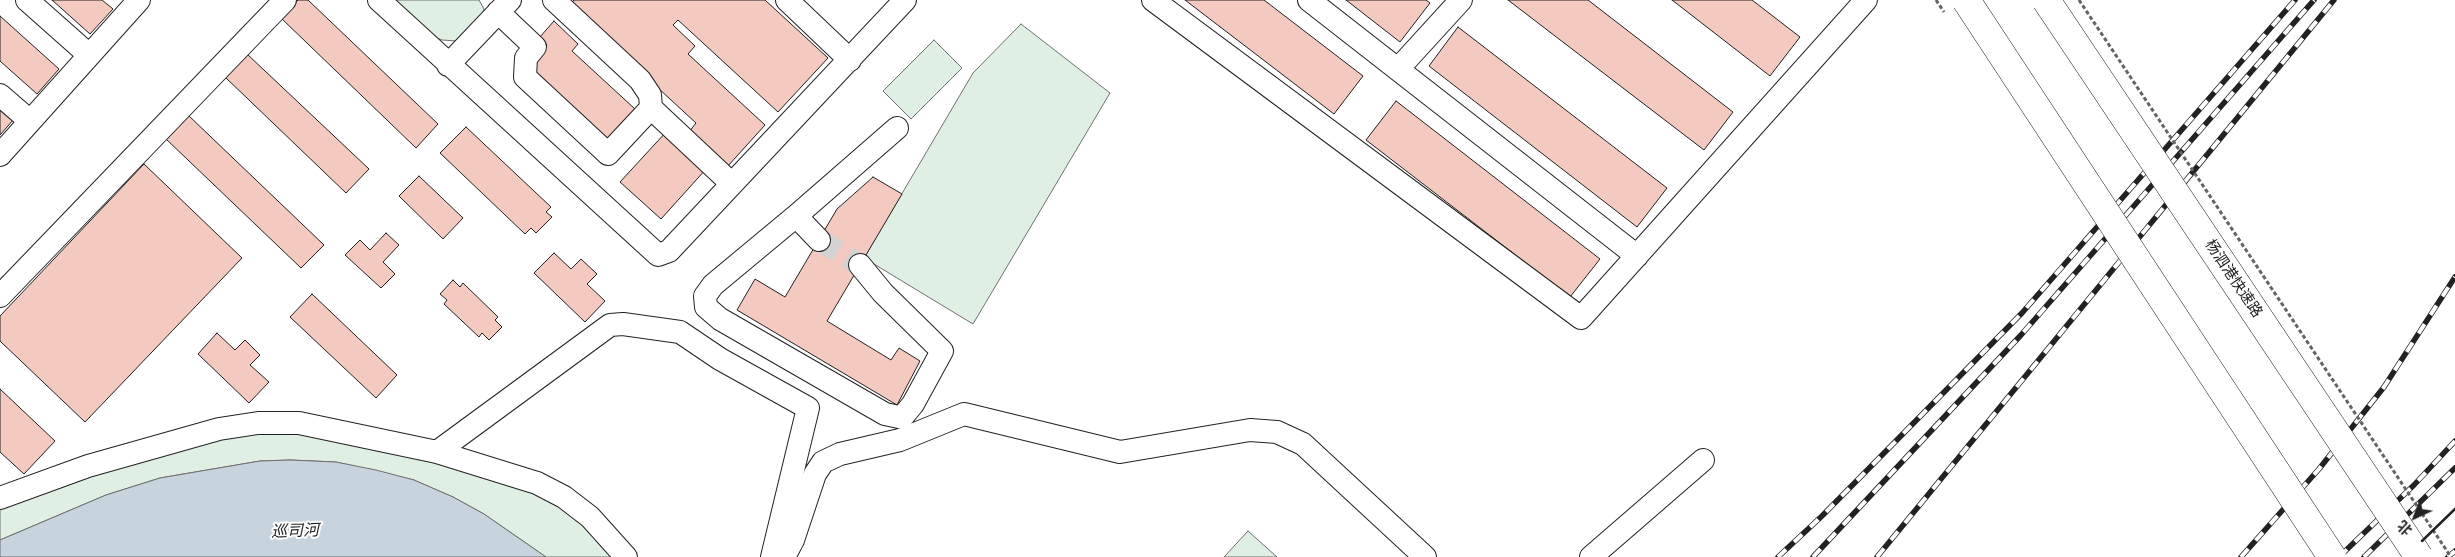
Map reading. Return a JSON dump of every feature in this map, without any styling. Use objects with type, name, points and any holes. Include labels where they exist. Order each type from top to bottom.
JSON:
[{"type":"highway","points":[[1966,0],[2332,557]]},
{"type":"highway","name":"杨泗港快速路","points":[[2046,0],[2419,557]]},
{"type":"street","points":[[27,0],[89,56]]},
{"type":"street","points":[[0,155],[138,0]]},
{"type":"street","points":[[0,296],[285,0]]},
{"type":"street","points":[[379,0],[658,255],[669,251],[905,0]]},
{"type":"street","points":[[554,0],[640,80],[650,95],[651,108],[732,184]]},
{"type":"street","points":[[787,0],[850,60]]},
{"type":"street","points":[[1153,0],[1581,318],[1866,0]]},
{"type":"street","points":[[1309,0],[1637,256]]},
{"type":"street","points":[[1398,69],[1461,0]]},
{"type":"street","points":[[448,65],[503,4],[535,47],[526,58],[525,77],[608,154],[651,108]]},
{"type":"street","points":[[0,95],[30,121]]},
{"type":"street","points":[[860,265],[883,293],[942,351],[913,404],[904,415],[899,417],[885,414],[720,319],[706,307],[705,296],[713,285],[897,128]]},
{"type":"street","points":[[796,216],[819,240]]},
{"type":"street","points":[[680,332],[706,307]]},
{"type":"street","points":[[437,452],[610,325],[617,323],[680,332],[720,359],[808,408]]},
{"type":"street","points":[[785,396],[802,366]]},
{"type":"street","points":[[772,557],[808,408],[824,379]]},
{"type":"street","points":[[784,557],[793,540],[815,474],[823,462],[840,454],[900,440],[964,414],[1120,452],[1250,430],[1277,432],[1304,444],[1425,557]]},
{"type":"street","points":[[0,498],[88,466],[219,429],[258,423],[299,423],[437,452],[552,490],[590,518],[626,557]]},
{"type":"street","points":[[1591,557],[1703,460]]},
{"type":"path","points":[[2079,0],[2451,557]]},
{"type":"green space","points":[[395,0],[479,0],[484,9],[481,18],[457,41],[442,40],[434,37]]},
{"type":"green space","points":[[1021,24],[1110,93],[973,324],[864,258],[973,73]]},
{"type":"green space","points":[[934,40],[962,68],[911,119],[883,91]]},
{"type":"green space","points":[[276,429],[383,447],[539,491],[583,524],[613,557],[546,557],[484,514],[453,497],[414,480],[336,462],[290,460],[260,461],[160,478],[106,495],[0,540],[0,505],[233,433]]},
{"type":"green space","points":[[1248,531],[1277,557],[1224,557]]},
{"type":"water","name":"巡司河","points":[[260,461],[336,462],[414,480],[453,497],[484,514],[546,557],[0,557],[0,540],[106,495],[160,478]]},
{"type":"building","points":[[52,0],[102,0],[113,9],[90,34]]},
{"type":"building","points":[[298,0],[308,0],[438,124],[416,148],[281,18]]},
{"type":"building","points":[[574,0],[765,0],[828,58],[778,112],[678,20],[673,25],[695,46],[688,54],[765,125],[727,167],[689,132],[696,123],[569,6]]},
{"type":"building","points":[[1185,0],[1264,0],[1363,76],[1334,114]]},
{"type":"building","points":[[1346,0],[1426,0],[1430,3],[1400,42]]},
{"type":"building","points":[[1508,0],[1588,0],[1733,112],[1704,150]]},
{"type":"building","points":[[1672,0],[1752,0],[1800,37],[1770,76]]},
{"type":"building","points":[[0,16],[59,69],[37,94],[0,61]]},
{"type":"building","points":[[554,21],[578,44],[572,51],[635,109],[607,139],[537,74],[534,59],[547,45],[539,38]]},
{"type":"building","points":[[1458,27],[1667,188],[1637,227],[1429,66]]},
{"type":"building","points":[[247,54],[369,169],[346,193],[225,77]]},
{"type":"building","points":[[1396,101],[1600,259],[1570,297],[1366,140]]},
{"type":"building","points":[[0,106],[14,119],[0,135]]},
{"type":"building","points":[[188,115],[324,245],[301,268],[166,139]]},
{"type":"building","points":[[466,127],[551,207],[546,212],[552,217],[536,233],[531,228],[525,234],[440,153]]},
{"type":"building","points":[[667,131],[707,168],[661,219],[620,182]]},
{"type":"building","points":[[144,164],[242,258],[85,422],[0,341],[0,316]]},
{"type":"building","points":[[419,176],[463,218],[443,239],[399,196]]},
{"type":"building","points":[[873,177],[902,194],[827,321],[891,360],[899,348],[920,361],[897,405],[737,310],[755,279],[785,297],[837,209]]},
{"type":"building","points":[[386,233],[399,245],[383,262],[395,274],[381,288],[345,255],[360,240],[370,250]]},
{"type":"building","points":[[554,253],[571,269],[581,259],[597,274],[587,284],[605,301],[585,322],[534,273]]},
{"type":"building","points":[[453,280],[460,287],[463,283],[498,317],[495,320],[502,327],[489,340],[482,333],[479,337],[444,304],[447,300],[440,294]]},
{"type":"building","points":[[312,294],[397,375],[376,398],[290,317]]},
{"type":"building","points":[[217,333],[235,350],[245,340],[260,355],[250,365],[269,382],[249,403],[198,354]]},
{"type":"building","points":[[0,389],[55,441],[24,474],[0,452]]},
{"type":"tunnel","points":[[819,240],[860,265]]},
{"type":"railway","points":[[1778,557],[1822,516],[2022,313],[2295,0]]},
{"type":"railway","points":[[1813,557],[2021,335],[2314,0]]},
{"type":"railway","points":[[1877,557],[2334,0]]},
{"type":"railway","points":[[2241,557],[2319,469],[2384,387],[2455,277]]},
{"type":"railway","points":[[2339,557],[2414,485],[2455,441]]},
{"type":"railway","points":[[2364,557],[2455,468]]},
{"type":"railway","points":[[2448,557],[2455,551]]},
{"type":"wall","points":[[2422,541],[2455,509]]}]
